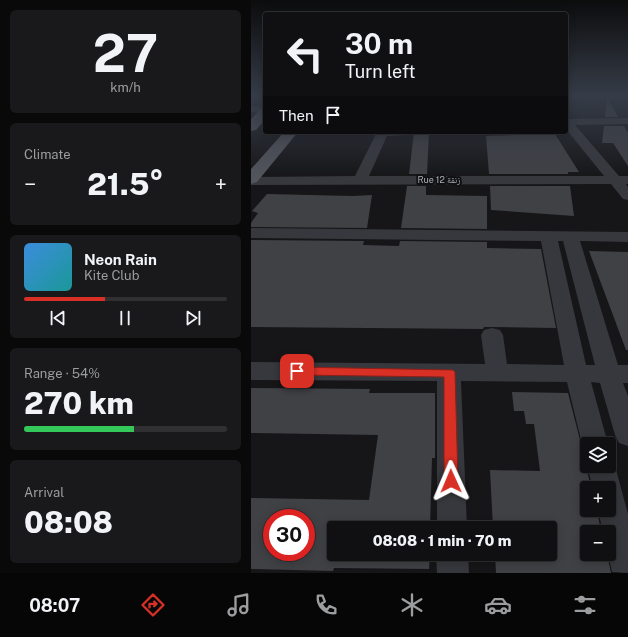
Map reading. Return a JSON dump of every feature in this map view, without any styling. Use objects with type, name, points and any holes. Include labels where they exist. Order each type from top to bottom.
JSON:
[{"type":"main road","points":[[251,180],[289,134]]},
{"type":"street","points":[[568,124],[622,180],[628,196]]},
{"type":"street","points":[[361,180],[383,134]]},
{"type":"street","name":"Rue 12 زنقة","points":[[251,180],[622,180]]},
{"type":"street","points":[[251,233],[628,236]]},
{"type":"street","points":[[548,236],[577,374],[593,437]]},
{"type":"street","points":[[570,236],[618,374],[628,435]]},
{"type":"street","points":[[492,335],[497,373]]},
{"type":"street","points":[[251,371],[618,374]]},
{"type":"street","points":[[449,372],[452,521]]},
{"type":"street","points":[[614,517],[628,572]]},
{"type":"street","points":[[452,561],[453,573]]},
{"type":"building","points":[[604,126],[624,126],[628,133],[628,166],[613,143],[602,143]]},
{"type":"building","points":[[414,134],[429,134],[427,174],[409,174]]},
{"type":"building","points":[[555,134],[579,172],[568,172],[568,174],[489,174],[486,136]]},
{"type":"building","points":[[407,186],[426,186],[426,195],[487,196],[487,229],[401,228]]},
{"type":"building","points":[[490,186],[570,186],[574,216],[491,210]]},
{"type":"building","points":[[267,194],[372,195],[367,228],[251,227],[251,223],[258,213],[252,211]]},
{"type":"building","points":[[251,240],[364,241],[363,245],[399,246],[400,241],[487,242],[487,248],[541,249],[556,328],[484,327],[483,329],[251,327]]},
{"type":"building","points":[[589,251],[628,252],[628,350],[626,350]]},
{"type":"building","points":[[251,388],[370,389],[369,393],[435,393],[435,458],[432,458],[430,521],[327,521],[327,561],[430,561],[429,569],[334,568],[333,571],[251,569],[251,498],[369,500],[378,435],[251,433]]},
{"type":"building","points":[[512,392],[568,393],[580,440],[580,473],[588,473],[589,481],[580,481],[580,517],[598,517],[600,525],[580,525],[580,561],[608,561],[611,573],[496,573],[495,561],[557,561],[557,521],[493,521],[490,470],[540,471],[534,424],[526,424],[524,411],[514,411]]},
{"type":"route","points":[[297,371],[449,372],[451,481]]}]
